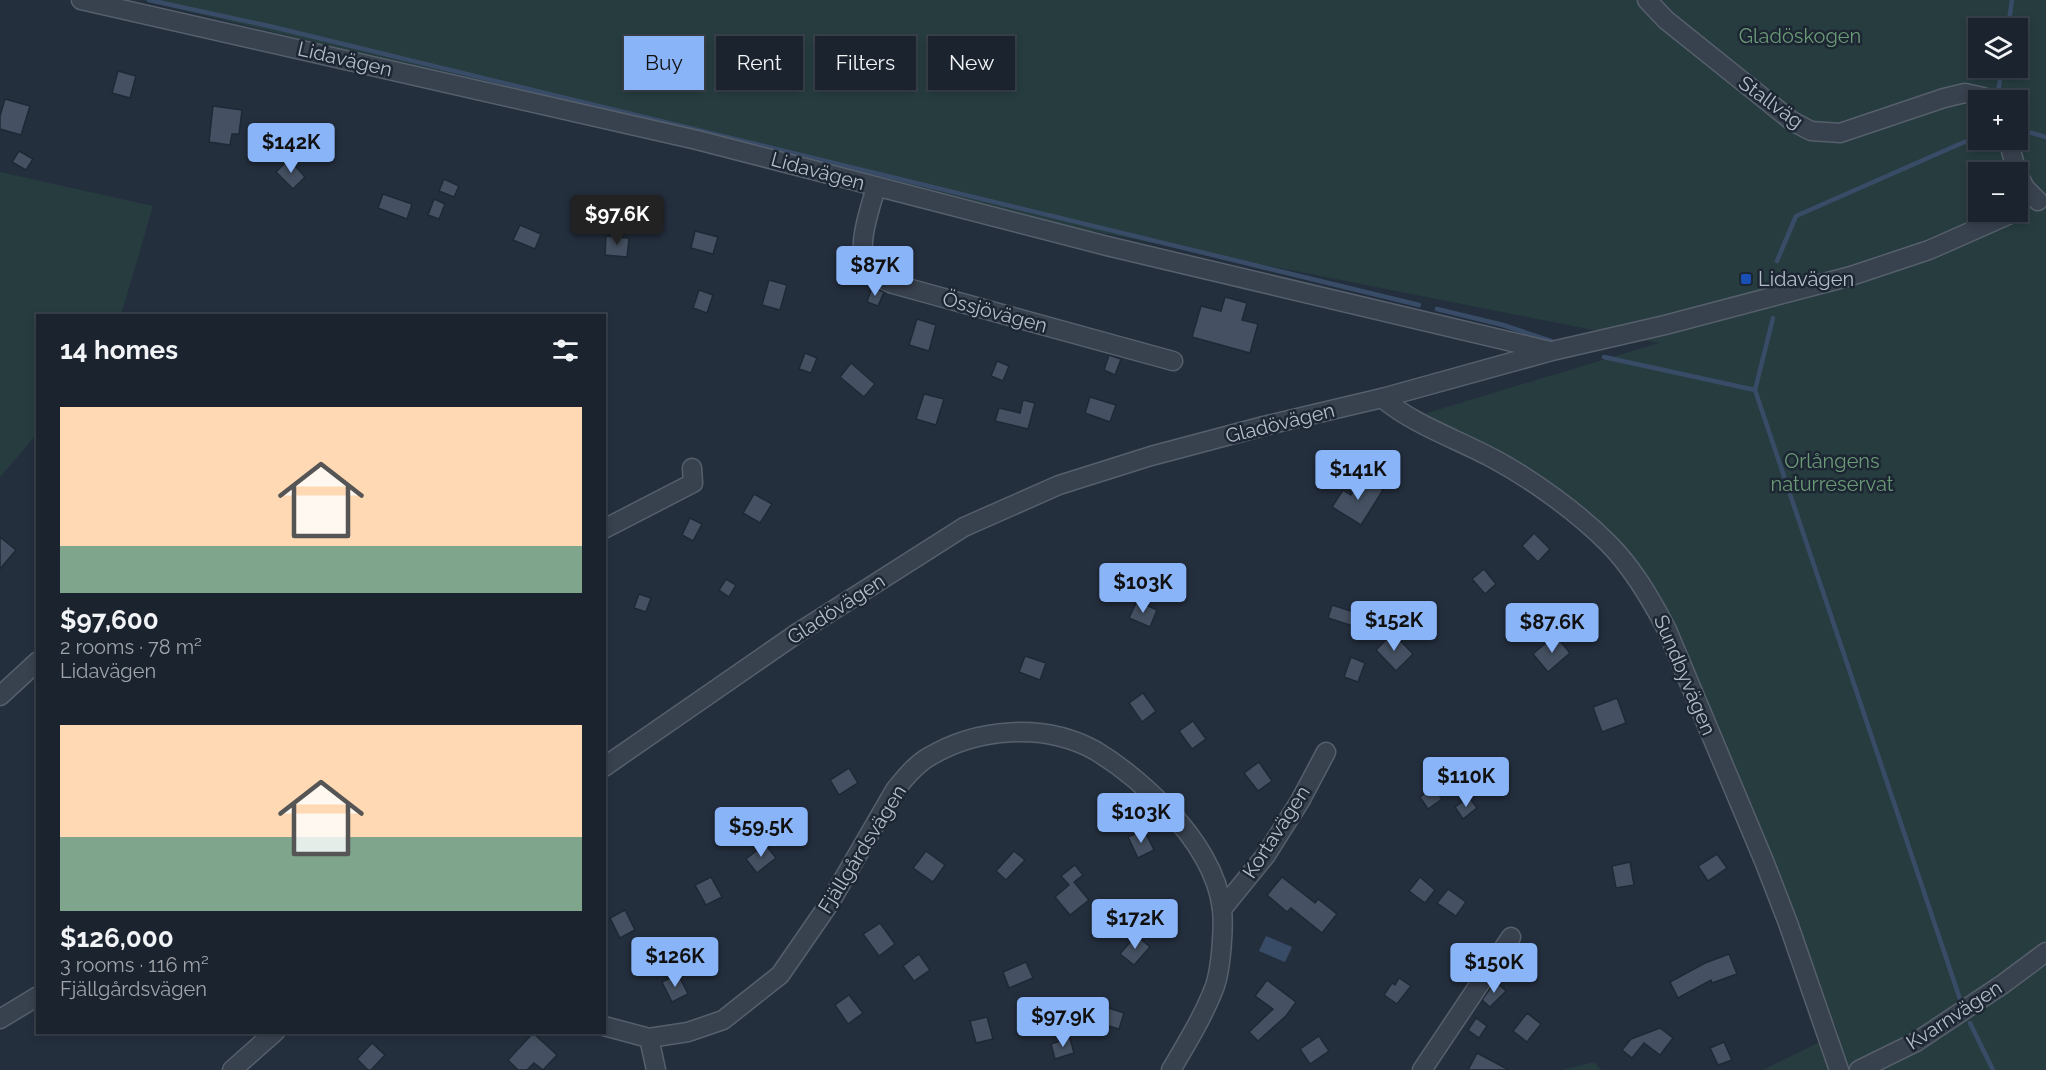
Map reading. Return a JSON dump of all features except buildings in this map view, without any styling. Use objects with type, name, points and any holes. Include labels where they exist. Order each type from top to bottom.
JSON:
[{"type":"street","name":"Lidavägen","points":[[81,0],[230,32],[697,140],[1107,246],[1552,351]]},
{"type":"street","name":"Stallväg","points":[[1647,0],[1665,20],[1792,121],[1811,131],[1839,133],[1944,98],[1968,94]]},
{"type":"street","name":"Össjövägen","points":[[876,187],[862,240],[863,257],[872,273],[893,284],[1173,361]]},
{"type":"street","points":[[2028,190],[2042,198]]},
{"type":"street","name":"Gladövägen","points":[[2028,205],[2042,198]]},
{"type":"street","name":"Gladövägen","points":[[606,766],[799,632],[964,527],[1059,485],[1150,456],[1851,276],[1929,250],[1992,222]]},
{"type":"street","name":"Sundbyvägen","points":[[1382,398],[1407,417],[1497,460],[1544,490],[1608,544],[1652,600],[1667,630],[1764,861],[1839,1070]]},
{"type":"street","points":[[606,528],[693,483],[692,468]]},
{"type":"street","points":[[0,696],[36,663]]},
{"type":"street","name":"Fjällgårdsvägen","points":[[606,1027],[649,1038],[688,1032],[723,1020],[780,975],[829,904],[895,790],[909,774],[925,759],[966,740],[1024,732],[1062,737],[1095,751],[1143,784],[1182,825],[1215,880],[1222,909],[1222,938],[1216,984],[1190,1039],[1171,1070]]},
{"type":"street","name":"Kortavägen","points":[[1222,909],[1266,855],[1300,801],[1326,752]]},
{"type":"street","points":[[1422,1070],[1511,937]]},
{"type":"street","name":"Kvarnvägen","points":[[1858,1070],[1916,1042],[2046,952]]},
{"type":"street","points":[[0,1019],[36,997]]},
{"type":"street","points":[[232,1070],[272,1034]]},
{"type":"street","points":[[649,1038],[656,1070]]},
{"type":"green space","name":"Orlångens naturreservat","points":[[142,0],[2046,0],[2046,1070],[1763,1070],[1838,1033],[1682,643],[1640,568],[1606,532],[1417,416],[1659,343],[1057,224]]},
{"type":"green space","points":[[0,172],[153,206],[121,314],[36,314],[36,435],[0,477]]},
{"type":"green space","points":[[1594,1062],[1601,1070],[1562,1070]]},
{"type":"water","points":[[1266,936],[1292,947],[1285,962],[1259,951]]},
{"type":"waterway","points":[[149,0],[269,26],[1419,305]]},
{"type":"waterway","points":[[2009,18],[2012,0]]},
{"type":"waterway","points":[[1998,90],[2000,78]]},
{"type":"waterway","points":[[2028,132],[2046,137]]},
{"type":"waterway","points":[[1777,261],[1796,216],[1968,140]]},
{"type":"waterway","points":[[1437,309],[1503,325],[1551,341]]},
{"type":"waterway","points":[[1755,390],[1773,318]]},
{"type":"waterway","points":[[1604,357],[1755,390],[1962,1005]]},
{"type":"waterway","points":[[1970,1023],[1993,1070]]},
{"type":"place","name":"Lidavägen","points":[[1746,279]]},
{"type":"park label","name":"Gladöskogen","points":[[1800,36]]}]
